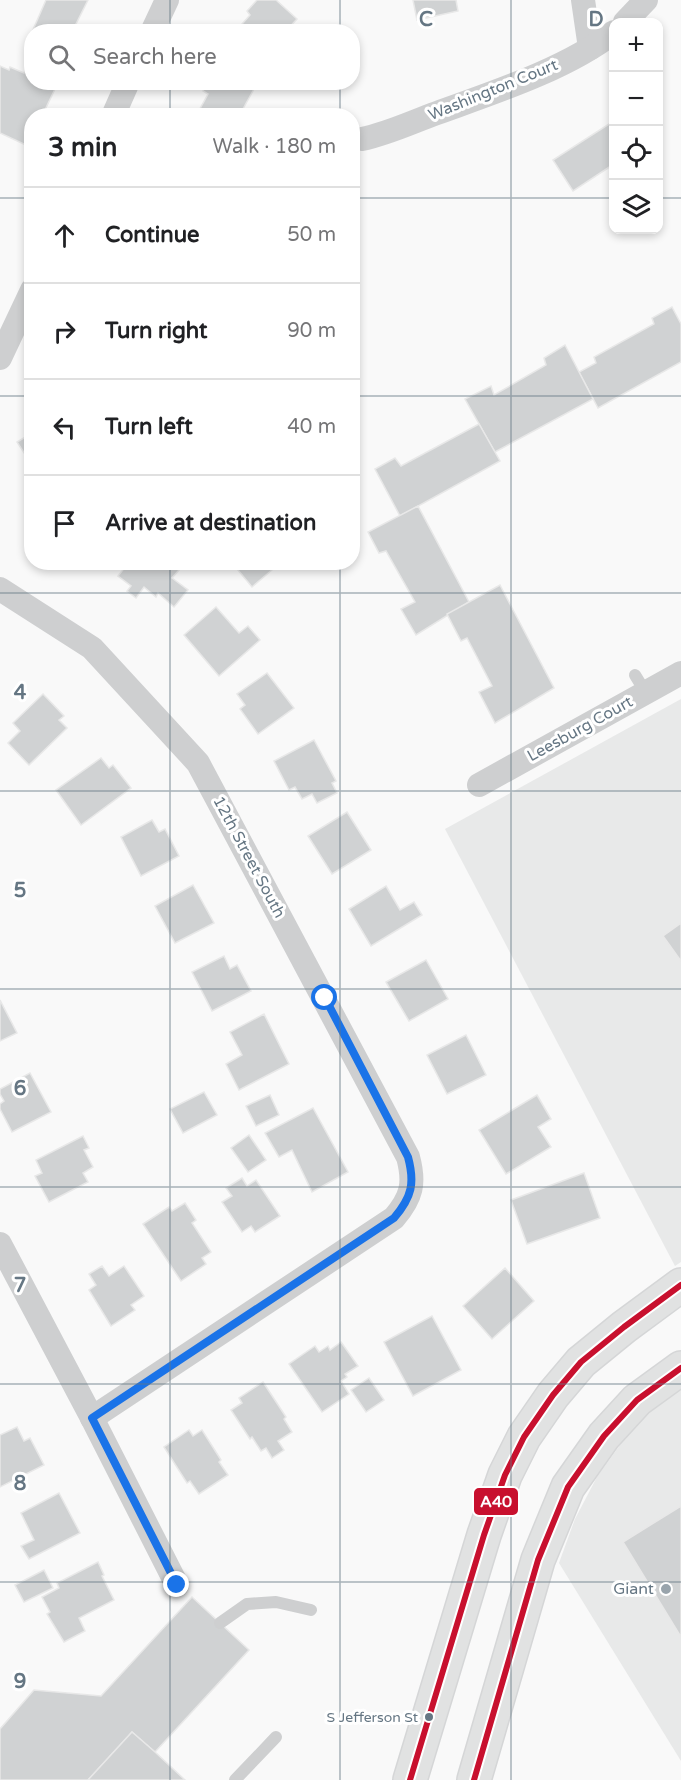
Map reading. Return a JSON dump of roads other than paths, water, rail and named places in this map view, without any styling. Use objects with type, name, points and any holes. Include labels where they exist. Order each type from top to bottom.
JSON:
[{"type":"street","points":[[156,24],[167,0]]},
{"type":"street","points":[[583,0],[590,48]]},
{"type":"street","points":[[629,18],[646,0]]},
{"type":"street","name":"Washington Court","points":[[365,139],[501,90],[555,66],[609,35]]},
{"type":"street","points":[[117,108],[124,90]]},
{"type":"street","points":[[0,358],[24,307]]},
{"type":"street","name":"12th Street South","points":[[0,589],[92,648],[198,763],[408,1157],[412,1173],[411,1190],[405,1206],[394,1218],[92,1418]]},
{"type":"street","name":"Leesburg Court","points":[[479,785],[641,684],[681,673]]},
{"type":"street","points":[[0,1244],[177,1585]]},
{"type":"street","points":[[414,1778],[484,1535],[505,1475],[524,1437],[553,1395],[581,1362],[681,1285]]},
{"type":"street","points":[[474,1780],[538,1560],[568,1487],[604,1436],[637,1400],[681,1368]]},
{"type":"lane","points":[[220,1623],[247,1604],[276,1602],[311,1610]]},
{"type":"lane","points":[[235,1780],[276,1737]]},
{"type":"place","name":"Giant","points":[[666,1589]]},
{"type":"place","name":"S Jefferson St","points":[[429,1717]]}]
